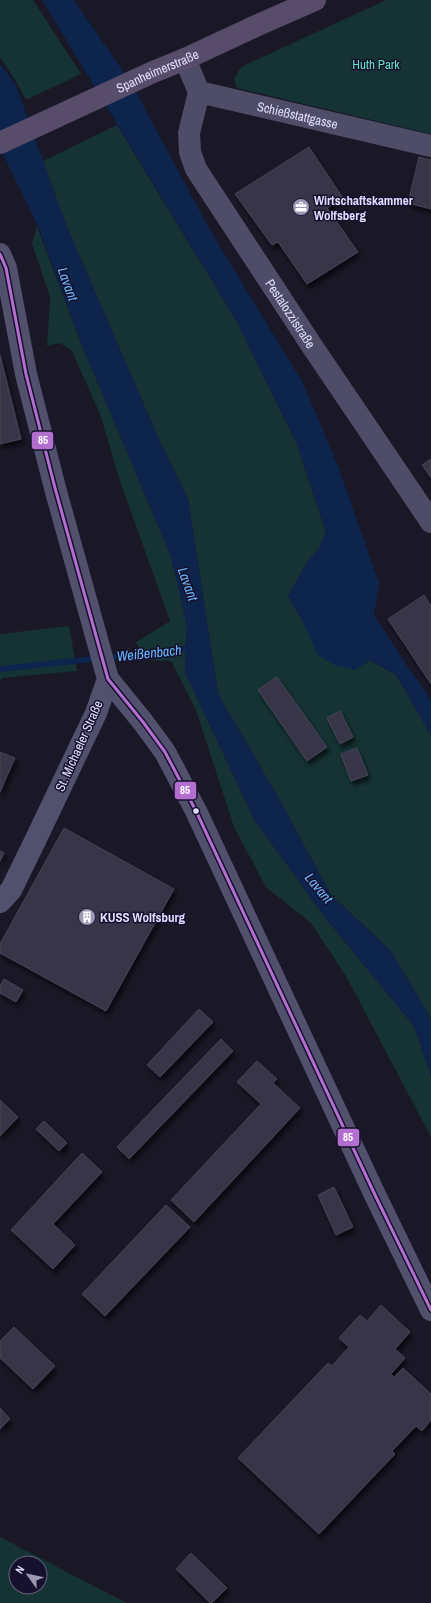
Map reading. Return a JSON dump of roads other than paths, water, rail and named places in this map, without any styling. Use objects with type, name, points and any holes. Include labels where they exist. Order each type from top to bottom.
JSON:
[{"type":"main road","name":"Spanheimerstraße","points":[[0,143],[152,72],[185,59],[258,24],[316,0]]},
{"type":"main road","points":[[0,254],[6,268],[26,374],[55,488],[108,679],[165,752],[196,811],[375,1195],[431,1310]]},
{"type":"main road","name":"St. Michaeler Straße","points":[[0,902],[11,890],[34,843],[96,713],[108,679]]},
{"type":"street","points":[[185,59],[200,92]]},
{"type":"street","name":"Schießstattgasse","points":[[200,92],[431,146]]},
{"type":"street","name":"Pestalozzistraße","points":[[200,92],[189,133],[190,152],[196,169],[312,346],[431,522]]},
{"type":"water","points":[[42,0],[74,0],[131,83],[210,230],[303,383],[338,466],[379,583],[374,615],[407,666],[431,699],[431,735],[396,675],[371,660],[355,670],[334,665],[318,655],[303,622],[288,596],[308,561],[320,547],[326,532],[297,444],[237,322]]},
{"type":"water","name":"Lavant","points":[[0,64],[16,85],[66,225],[160,442],[188,499],[218,694],[279,799],[331,895],[390,950],[431,1019],[431,1076],[414,1026],[324,916],[254,819],[185,672],[187,625],[171,556],[81,343],[38,226],[0,148]]},
{"type":"waterway","name":"Weißenbach","points":[[0,669],[193,648]]},
{"type":"place","name":"Wirtschaftskammer Wolfsberg","points":[[301,207]]},
{"type":"place","name":"KUSS Wolfsburg","points":[[87,917]]},
{"type":"park label","name":"Huth Park","points":[[376,64]]}]
